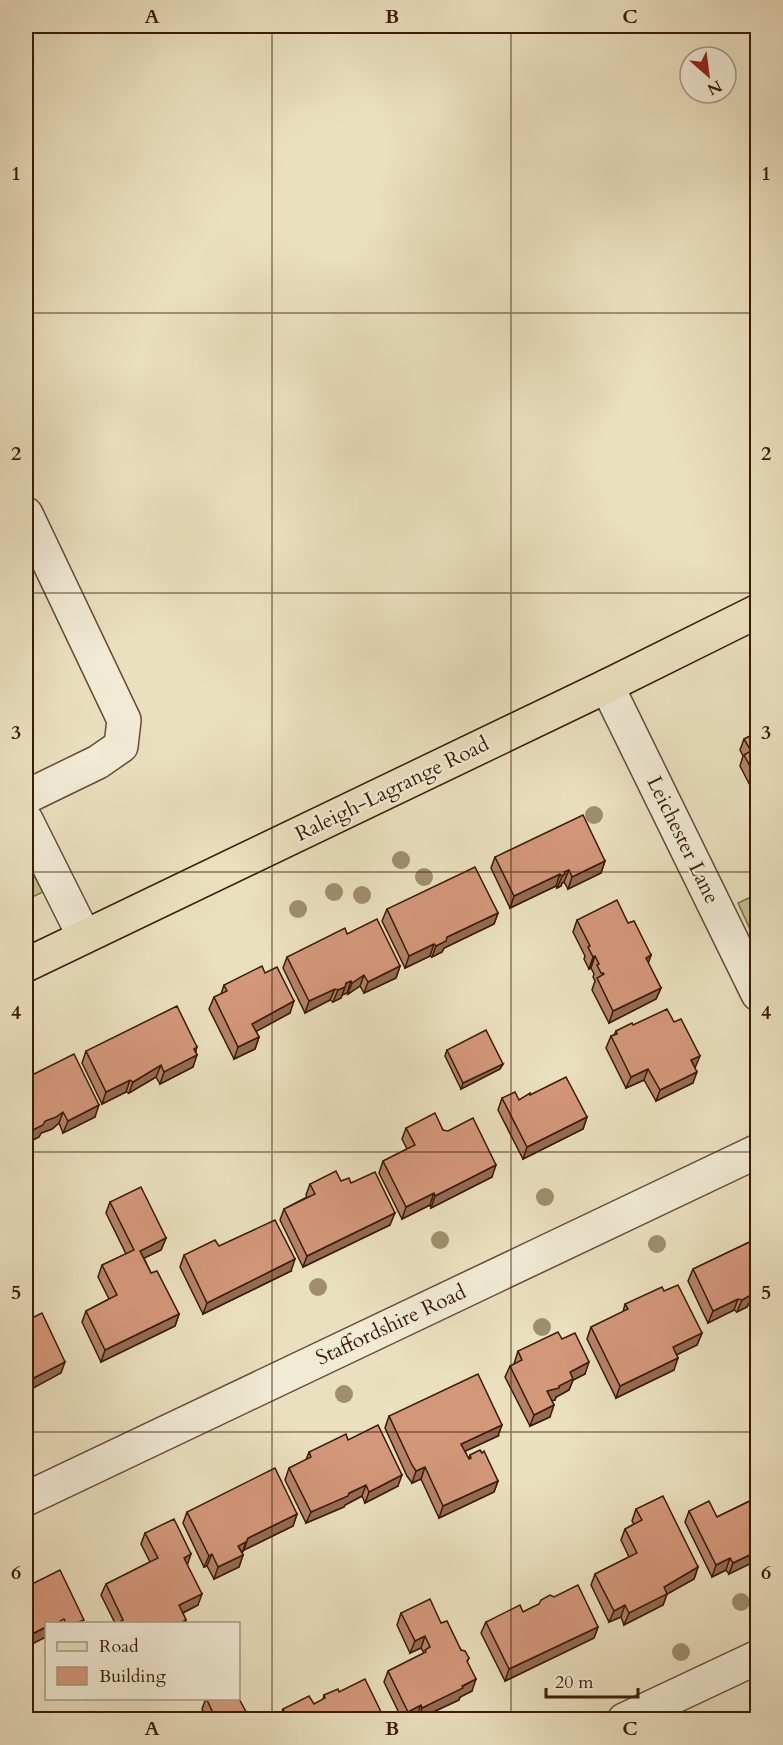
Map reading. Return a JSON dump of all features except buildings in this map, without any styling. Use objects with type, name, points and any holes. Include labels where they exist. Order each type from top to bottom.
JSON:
[{"type":"main road","name":"Raleigh-Lagrange Road","points":[[26,965],[608,686],[758,611]]},
{"type":"street","points":[[26,514],[124,720],[121,746],[98,762],[26,797]]},
{"type":"street","name":"Leichester Lane","points":[[608,686],[758,994]]},
{"type":"street","points":[[26,820],[84,936]]},
{"type":"street","name":"Staffordshire Road","points":[[26,1498],[758,1151]]},
{"type":"street","points":[[624,1719],[758,1657]]},
{"type":"green space","points":[[26,861],[43,892],[26,900]]},
{"type":"green space","points":[[757,894],[758,939],[755,940],[738,903]]}]
